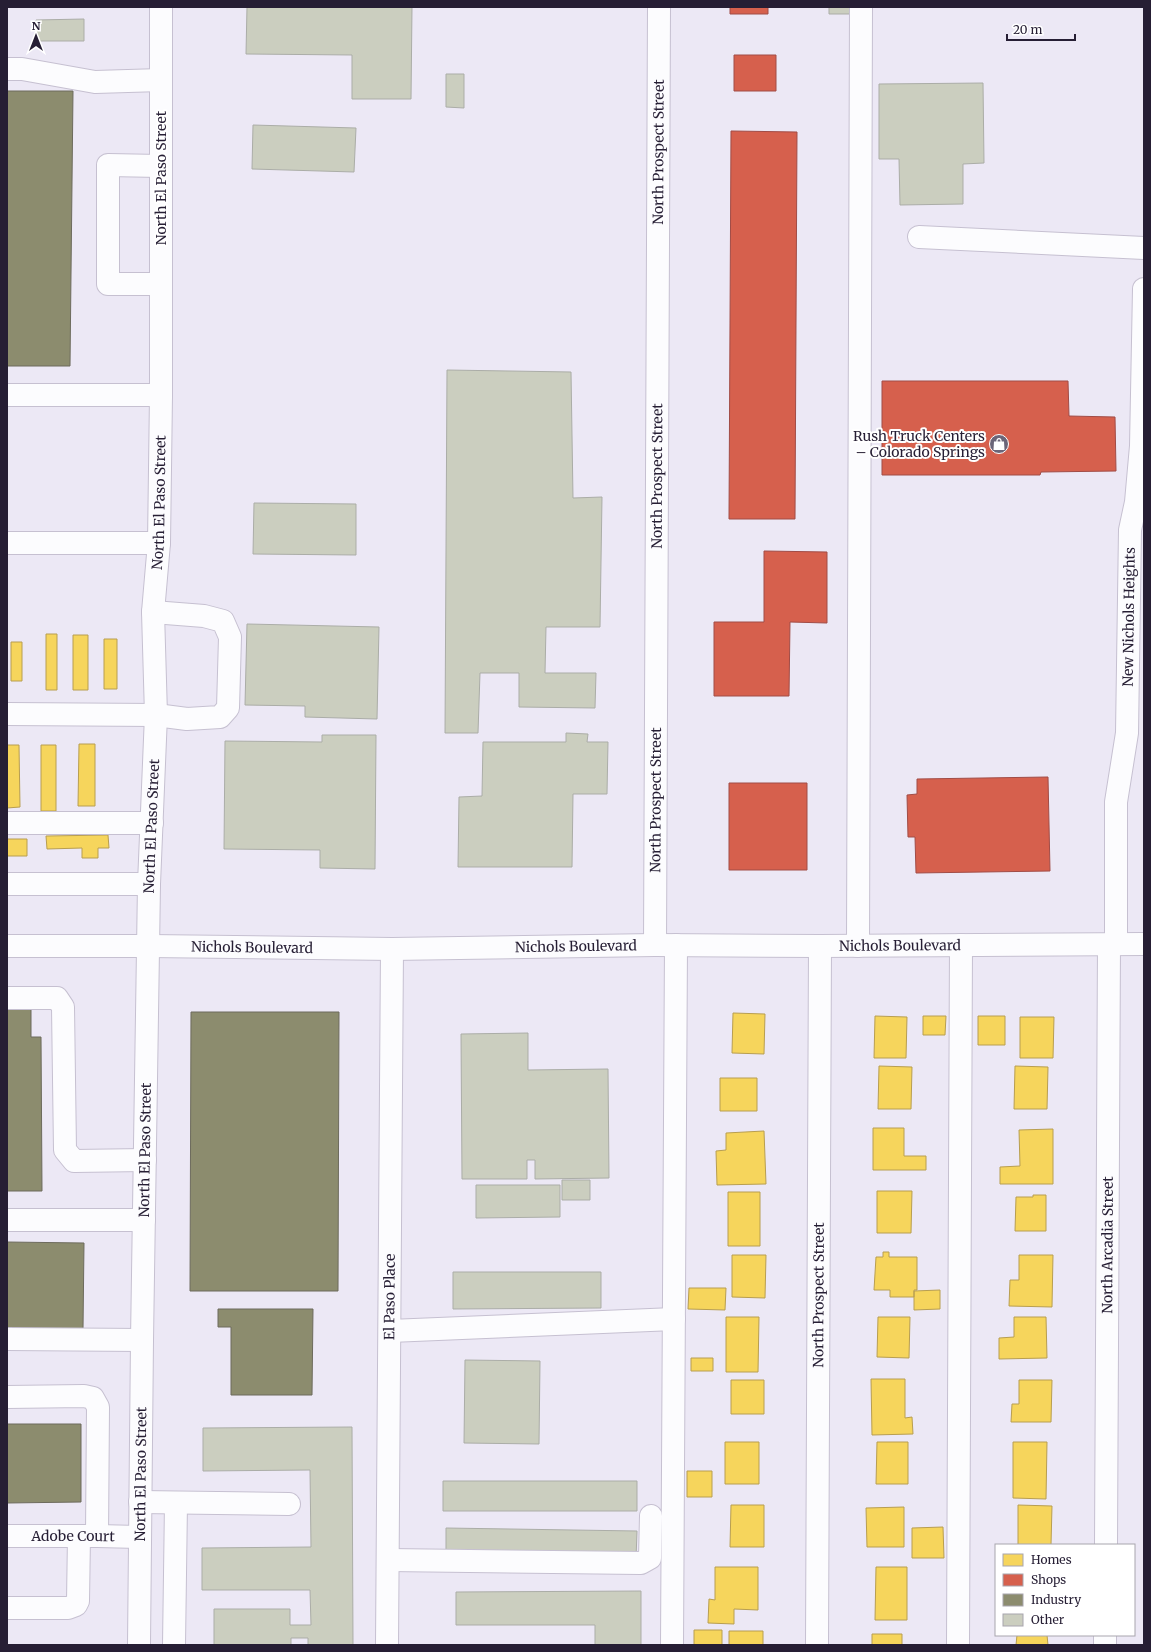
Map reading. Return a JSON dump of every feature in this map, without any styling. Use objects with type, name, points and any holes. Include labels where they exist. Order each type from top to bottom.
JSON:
[{"type":"street","name":"North El Paso Street","points":[[139,1645],[139,1538],[150,884],[156,715],[153,612],[159,543],[161,395],[161,7]]},
{"type":"street","name":"North Prospect Street","points":[[655,945],[659,7]]},
{"type":"street","points":[[858,946],[861,7]]},
{"type":"street","points":[[7,69],[22,69],[95,82],[161,80]]},
{"type":"street","points":[[160,166],[108,165],[108,284],[161,284]]},
{"type":"street","points":[[919,237],[1144,248]]},
{"type":"street","name":"New Nichols Heights","points":[[1112,944],[1116,802],[1127,734],[1130,530],[1140,502],[1144,289]]},
{"type":"street","points":[[7,395],[161,395]]},
{"type":"street","points":[[7,543],[159,543]]},
{"type":"street","points":[[7,714],[156,715],[187,719],[220,717],[228,708],[230,637],[223,621],[204,616],[153,612]]},
{"type":"street","points":[[7,823],[152,823]]},
{"type":"street","points":[[7,884],[150,884]]},
{"type":"street","name":"North Arcadia Street","points":[[1106,1544],[1112,944]]},
{"type":"street","name":"Nichols Boulevard","points":[[7,946],[392,949],[655,945],[858,946],[1144,944]]},
{"type":"street","points":[[672,1645],[676,945]]},
{"type":"street","points":[[958,1645],[961,945]]},
{"type":"street","name":"North Prospect Street","points":[[817,1645],[820,946]]},
{"type":"street","name":"El Paso Place","points":[[388,1645],[392,949]]},
{"type":"street","points":[[7,998],[57,998],[63,1007],[65,1150],[74,1161],[145,1160]]},
{"type":"street","points":[[7,1220],[144,1220]]},
{"type":"street","points":[[390,1331],[674,1318]]},
{"type":"street","points":[[7,1339],[142,1340]]},
{"type":"street","points":[[7,1397],[84,1396],[93,1398],[98,1408],[88,1536],[78,1601],[76,1605],[68,1608],[7,1608]]},
{"type":"street","points":[[140,1502],[289,1504]]},
{"type":"street","points":[[174,1645],[176,1503]]},
{"type":"street","points":[[388,1560],[641,1563],[650,1558],[651,1516]]},
{"type":"street","name":"Adobe Court","points":[[7,1536],[88,1536],[139,1538]]},
{"type":"building: Homes","points":[[46,634],[57,634],[57,690],[46,690]]},
{"type":"building: Homes","points":[[73,635],[88,635],[88,690],[73,690]]},
{"type":"building: Homes","points":[[104,639],[117,639],[117,689],[104,689]]},
{"type":"building: Homes","points":[[11,642],[22,642],[22,681],[11,681]]},
{"type":"building: Homes","points":[[79,744],[95,744],[95,806],[78,806]]},
{"type":"building: Homes","points":[[7,745],[19,745],[20,807],[7,808]]},
{"type":"building: Homes","points":[[41,745],[56,745],[56,811],[41,811]]},
{"type":"building: Homes","points":[[108,835],[109,848],[98,848],[98,858],[82,858],[82,848],[47,849],[46,836]]},
{"type":"building: Homes","points":[[7,839],[27,839],[27,856],[7,856]]},
{"type":"building: Homes","points":[[733,1013],[765,1014],[764,1054],[732,1053]]},
{"type":"building: Homes","points":[[875,1016],[907,1017],[906,1058],[874,1058]]},
{"type":"building: Homes","points":[[923,1016],[946,1016],[945,1035],[923,1035]]},
{"type":"building: Homes","points":[[978,1016],[1005,1016],[1005,1045],[978,1045]]},
{"type":"building: Homes","points":[[1020,1017],[1054,1017],[1053,1058],[1020,1058]]},
{"type":"building: Homes","points":[[879,1066],[912,1067],[911,1109],[878,1109]]},
{"type":"building: Homes","points":[[1015,1066],[1048,1067],[1047,1109],[1014,1109]]},
{"type":"building: Homes","points":[[720,1078],[757,1078],[757,1111],[720,1111]]},
{"type":"building: Homes","points":[[873,1128],[904,1128],[904,1156],[926,1156],[926,1170],[873,1170]]},
{"type":"building: Homes","points":[[1053,1129],[1053,1184],[1000,1184],[1000,1167],[1020,1166],[1019,1130]]},
{"type":"building: Homes","points":[[764,1131],[766,1184],[717,1185],[716,1151],[726,1150],[726,1133]]},
{"type":"building: Homes","points":[[877,1191],[912,1191],[911,1233],[877,1233]]},
{"type":"building: Homes","points":[[728,1192],[760,1192],[760,1246],[728,1246]]},
{"type":"building: Homes","points":[[1033,1195],[1046,1195],[1046,1231],[1015,1231],[1016,1197],[1033,1197]]},
{"type":"building: Homes","points":[[883,1252],[889,1252],[889,1257],[917,1257],[917,1290],[914,1290],[914,1297],[890,1297],[890,1290],[874,1290],[876,1257],[883,1257]]},
{"type":"building: Homes","points":[[732,1255],[766,1255],[765,1298],[732,1297]]},
{"type":"building: Homes","points":[[1019,1255],[1053,1255],[1052,1307],[1009,1306],[1010,1280],[1019,1280]]},
{"type":"building: Homes","points":[[689,1288],[726,1288],[725,1310],[688,1309]]},
{"type":"building: Homes","points":[[940,1290],[940,1309],[914,1310],[914,1291]]},
{"type":"building: Homes","points":[[726,1317],[759,1317],[758,1372],[726,1372]]},
{"type":"building: Homes","points":[[878,1317],[910,1317],[909,1358],[877,1357]]},
{"type":"building: Homes","points":[[1014,1317],[1046,1317],[1047,1358],[999,1359],[999,1338],[1014,1337]]},
{"type":"building: Homes","points":[[691,1358],[713,1358],[713,1371],[691,1371]]},
{"type":"building: Homes","points":[[871,1379],[905,1379],[905,1418],[912,1417],[913,1434],[872,1435]]},
{"type":"building: Homes","points":[[731,1380],[764,1380],[764,1414],[731,1414]]},
{"type":"building: Homes","points":[[1019,1380],[1052,1380],[1051,1422],[1011,1422],[1012,1404],[1019,1404]]},
{"type":"building: Homes","points":[[725,1442],[759,1442],[759,1484],[725,1484]]},
{"type":"building: Homes","points":[[877,1442],[908,1442],[908,1484],[876,1484]]},
{"type":"building: Homes","points":[[1013,1442],[1047,1442],[1046,1499],[1013,1498]]},
{"type":"building: Homes","points":[[687,1471],[712,1471],[712,1497],[687,1497]]},
{"type":"building: Homes","points":[[731,1505],[764,1505],[764,1547],[730,1547]]},
{"type":"building: Homes","points":[[1018,1505],[1052,1506],[1051,1544],[1018,1544]]},
{"type":"building: Homes","points":[[904,1507],[904,1547],[867,1547],[866,1508]]},
{"type":"building: Homes","points":[[943,1527],[944,1558],[912,1558],[912,1528]]},
{"type":"building: Homes","points":[[715,1567],[758,1567],[758,1610],[734,1609],[734,1624],[708,1623],[709,1599],[715,1600]]},
{"type":"building: Homes","points":[[876,1567],[907,1567],[907,1620],[875,1620]]},
{"type":"building: Homes","points":[[694,1630],[722,1630],[722,1645],[694,1645]]},
{"type":"building: Homes","points":[[729,1631],[763,1631],[763,1645],[729,1645]]},
{"type":"building: Homes","points":[[872,1634],[902,1634],[902,1645],[872,1645]]},
{"type":"building: Homes","points":[[1017,1636],[1047,1636],[1048,1645],[1016,1645]]},
{"type":"building: Shops","points":[[730,7],[768,7],[768,14],[730,14]]},
{"type":"building: Shops","points":[[734,55],[776,55],[776,91],[734,91]]},
{"type":"building: Shops","points":[[731,131],[797,132],[795,519],[729,519]]},
{"type":"building: Shops","name":"Rush Truck Centers – Colorado Springs","points":[[882,381],[1068,381],[1069,416],[1115,417],[1116,471],[1041,472],[1040,475],[882,475]]},
{"type":"building: Shops","points":[[764,551],[827,552],[827,623],[790,622],[789,696],[714,696],[714,622],[764,622]]},
{"type":"building: Shops","points":[[1048,777],[1050,871],[916,873],[915,837],[908,837],[907,795],[917,794],[917,779]]},
{"type":"building: Shops","points":[[729,783],[807,783],[807,870],[729,870]]},
{"type":"building: Industry","points":[[7,91],[73,91],[70,366],[7,366]]},
{"type":"building: Industry","points":[[7,1007],[31,1007],[31,1037],[41,1037],[42,1191],[7,1191]]},
{"type":"building: Industry","points":[[191,1012],[339,1012],[338,1291],[190,1291]]},
{"type":"building: Industry","points":[[7,1242],[84,1243],[83,1329],[7,1328]]},
{"type":"building: Industry","points":[[218,1309],[313,1309],[312,1395],[231,1395],[231,1327],[218,1327]]},
{"type":"building: Industry","points":[[7,1424],[81,1424],[81,1502],[7,1503]]},
{"type":"building: Other","points":[[247,7],[412,7],[411,99],[352,99],[352,55],[246,54]]},
{"type":"building: Other","points":[[829,7],[850,7],[850,14],[829,14]]},
{"type":"building: Other","points":[[84,19],[84,41],[36,41],[36,20]]},
{"type":"building: Other","points":[[446,74],[464,74],[464,108],[446,107]]},
{"type":"building: Other","points":[[983,83],[984,163],[963,164],[963,204],[900,205],[899,159],[879,159],[879,84]]},
{"type":"building: Other","points":[[253,125],[356,128],[354,172],[252,169]]},
{"type":"building: Other","points":[[447,370],[571,372],[573,498],[602,497],[600,627],[546,627],[545,673],[596,673],[595,708],[519,707],[519,673],[480,673],[478,733],[445,733]]},
{"type":"building: Other","points":[[254,503],[356,504],[356,555],[253,554]]},
{"type":"building: Other","points":[[247,624],[379,627],[377,719],[305,717],[305,706],[245,705]]},
{"type":"building: Other","points":[[566,733],[588,734],[587,742],[608,742],[607,794],[573,794],[572,867],[458,867],[459,797],[482,796],[483,742],[566,742]]},
{"type":"building: Other","points":[[322,735],[376,735],[375,869],[320,868],[320,850],[224,849],[225,741],[322,742]]},
{"type":"building: Other","points":[[528,1033],[528,1070],[608,1069],[609,1178],[535,1179],[535,1160],[527,1160],[527,1179],[462,1179],[461,1034]]},
{"type":"building: Other","points":[[562,1180],[590,1180],[590,1200],[562,1200]]},
{"type":"building: Other","points":[[476,1185],[560,1185],[560,1217],[476,1218]]},
{"type":"building: Other","points":[[453,1272],[601,1272],[601,1308],[453,1309]]},
{"type":"building: Other","points":[[465,1360],[540,1361],[539,1444],[464,1443]]},
{"type":"building: Other","points":[[352,1427],[353,1645],[308,1645],[308,1638],[291,1638],[291,1645],[214,1645],[214,1609],[290,1609],[290,1625],[311,1625],[310,1590],[202,1590],[202,1548],[311,1547],[310,1470],[203,1471],[203,1428]]},
{"type":"building: Other","points":[[443,1481],[637,1481],[637,1511],[443,1511]]},
{"type":"building: Other","points":[[446,1528],[637,1531],[636,1559],[446,1556]]},
{"type":"building: Other","points":[[641,1591],[641,1645],[595,1645],[595,1625],[456,1625],[456,1592]]},
{"type":"place","name":"Rush Truck Centers – Colorado Springs","points":[[999,444]]}]
